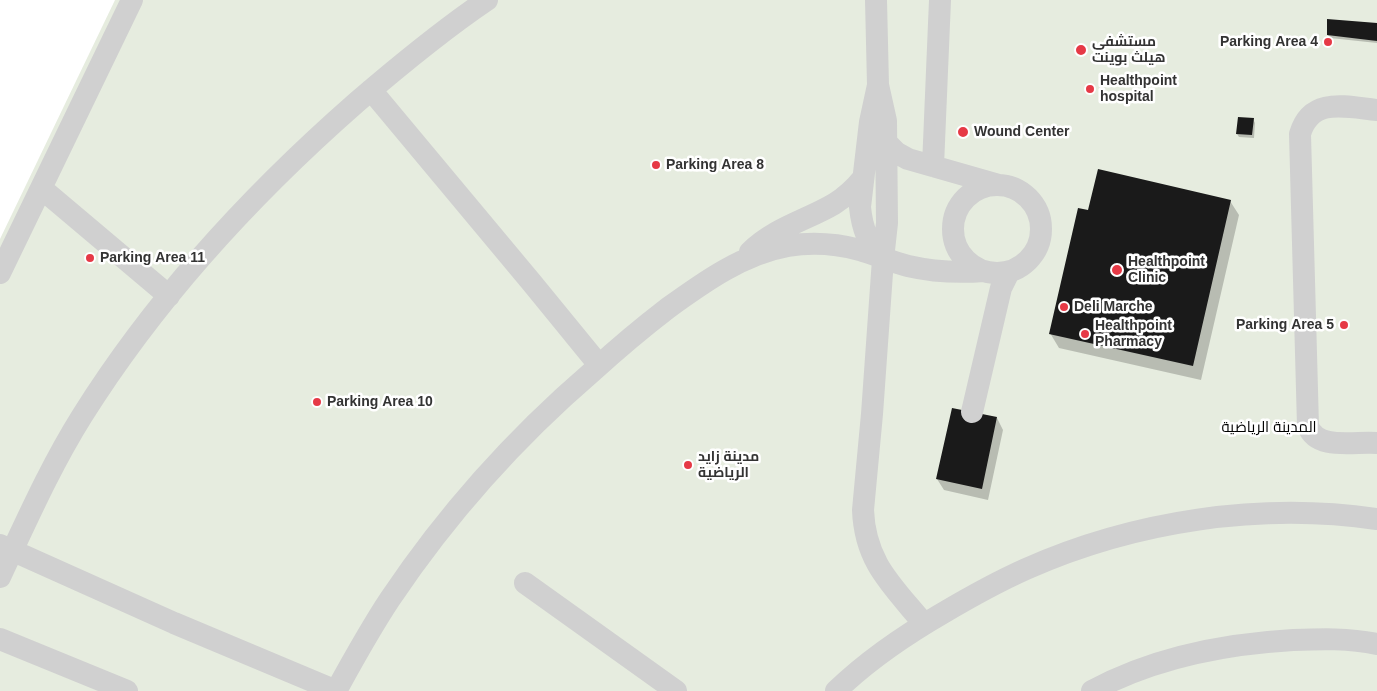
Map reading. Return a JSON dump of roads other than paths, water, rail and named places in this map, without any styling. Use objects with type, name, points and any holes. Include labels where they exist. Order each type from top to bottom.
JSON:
[{"type":"lane","points":[[0,273],[132,0]]},
{"type":"lane","points":[[0,577],[6,548],[81,417],[138,335],[206,252],[265,188],[320,135],[414,54],[487,0]]},
{"type":"lane","points":[[876,0],[878,85],[886,121],[888,217],[883,259],[863,524],[870,551],[876,563],[924,624]]},
{"type":"lane","points":[[933,166],[940,0]]},
{"type":"lane","points":[[878,85],[870,122],[860,207],[863,228],[872,248],[883,259]]},
{"type":"lane","points":[[371,90],[599,365]]},
{"type":"lane","points":[[1377,110],[1332,106],[1322,107],[1306,119],[1300,134],[1308,426],[1313,436],[1324,442],[1377,443]]},
{"type":"lane","points":[[6,548],[174,623],[336,691],[389,600],[451,515],[485,475],[521,437],[599,365],[661,314],[712,278],[743,260],[786,246],[804,244],[842,246],[924,270],[944,272],[995,272],[1021,266],[1031,257],[1038,246],[1041,233],[1040,219],[1035,207],[1026,197],[1015,189],[908,159],[887,143]]},
{"type":"lane","points":[[743,260],[762,241],[773,234],[836,203],[855,188],[863,178]]},
{"type":"lane","points":[[995,272],[972,266],[963,257],[956,246],[953,233],[954,220],[958,208],[966,198],[977,190],[989,186],[1002,186]]},
{"type":"lane","points":[[41,188],[169,296]]},
{"type":"lane","points":[[967,410],[995,272]]},
{"type":"lane","points":[[836,691],[882,653],[924,624],[974,595],[1026,569],[1080,548],[1136,532],[1194,520],[1307,513],[1377,519]]},
{"type":"lane","points":[[525,583],[676,691]]},
{"type":"lane","points":[[0,639],[127,691]]},
{"type":"lane","points":[[1092,691],[1130,673],[1149,667],[1202,652],[1241,644],[1317,639],[1354,640],[1377,644]]},
{"type":"place","name":"Parking Area 4","points":[[1328,42]]},
{"type":"place","name":"مستشفى هيلث بوينت","points":[[1081,50]]},
{"type":"place","name":"Healthpoint hospital","points":[[1090,89]]},
{"type":"place","name":"Wound Center","points":[[963,132]]},
{"type":"place","name":"Parking Area 8","points":[[656,165]]},
{"type":"place","name":"Parking Area 11","points":[[90,258]]},
{"type":"place","name":"Healthpoint Clinic","points":[[1117,270]]},
{"type":"place","name":"Deli Marche","points":[[1064,307]]},
{"type":"place","name":"Parking Area 5","points":[[1344,325]]},
{"type":"place","name":"Healthpoint Pharmacy","points":[[1085,334]]},
{"type":"place","name":"Parking Area 10","points":[[317,402]]},
{"type":"place","name":"مدينة زايد الرياضية","points":[[688,465]]},
{"type":"district","name":"المدينة الرياضية","points":[[1269,428]]}]
